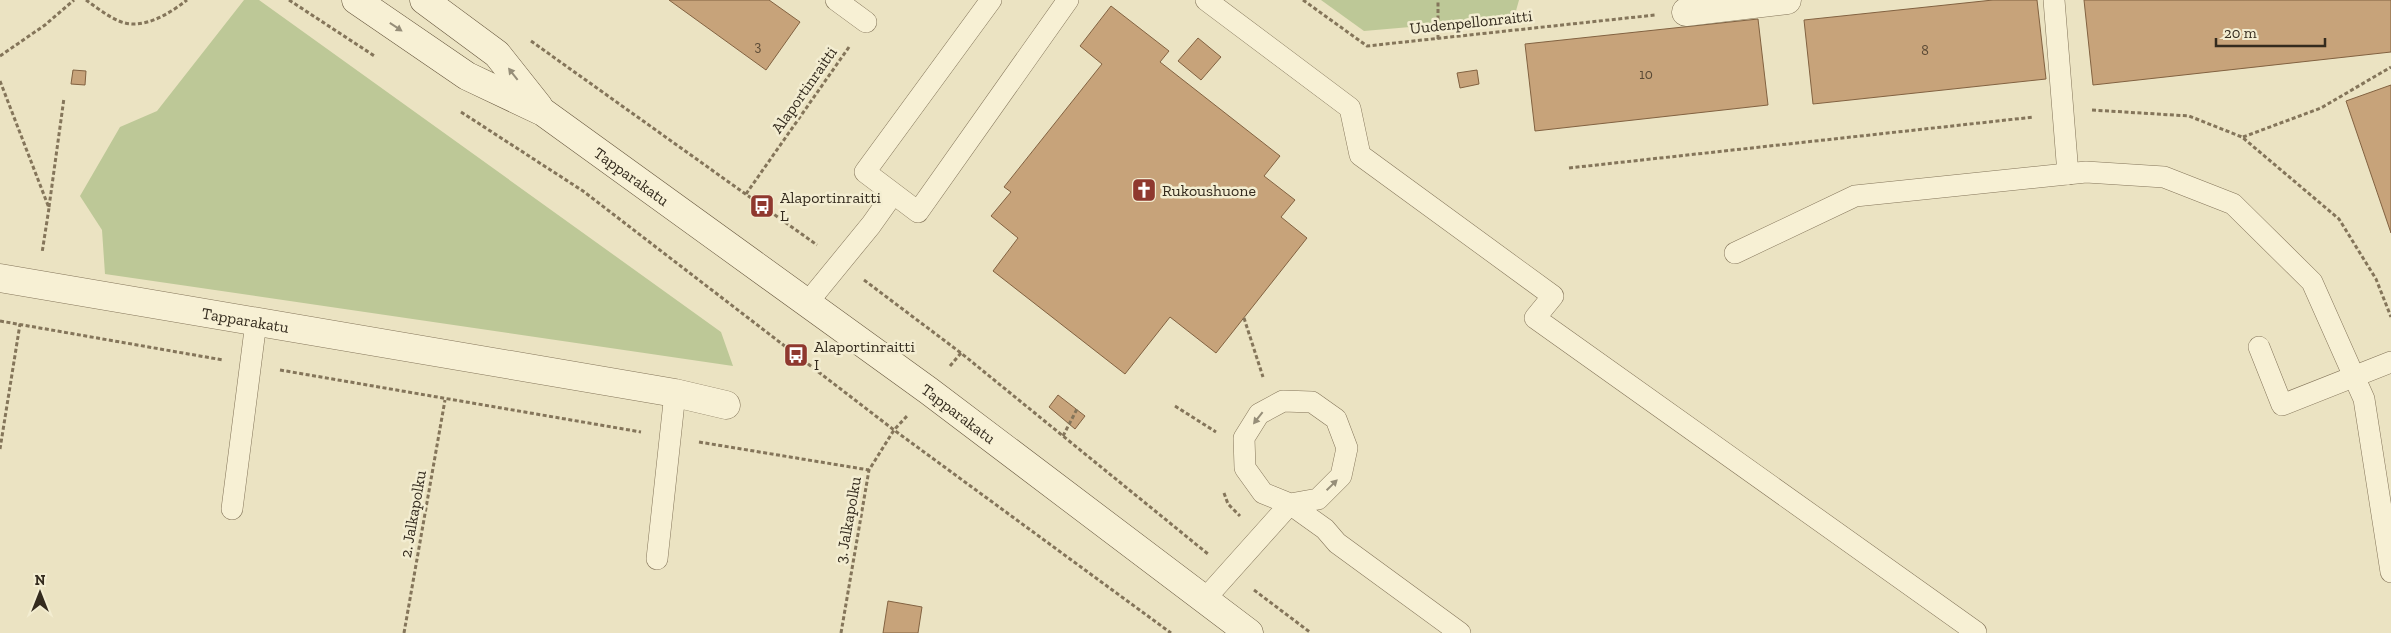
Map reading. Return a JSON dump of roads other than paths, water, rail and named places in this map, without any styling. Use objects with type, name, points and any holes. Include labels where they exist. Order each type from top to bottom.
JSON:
[{"type":"main road","name":"Tapparakatu","points":[[356,0],[467,76],[543,112],[929,390],[1249,633]]},
{"type":"main road","name":"Tapparakatu","points":[[424,0],[497,54],[543,112]]},
{"type":"main road","points":[[1686,12],[1787,0]]},
{"type":"main road","name":"Tapparakatu","points":[[0,278],[675,393],[726,404]]},
{"type":"lane","points":[[836,0],[866,22]]},
{"type":"lane","points":[[991,0],[865,172],[918,212],[1068,0]]},
{"type":"lane","points":[[1206,0],[1350,108],[1360,155],[1553,296],[1535,318],[1976,633]]},
{"type":"lane","points":[[2054,0],[2068,174]]},
{"type":"lane","points":[[1735,253],[1854,196],[2086,172],[2164,177],[2233,204],[2312,282],[2354,375],[2364,399],[2391,572]]},
{"type":"lane","points":[[808,302],[893,194]]},
{"type":"lane","points":[[232,509],[256,322]]},
{"type":"lane","points":[[2259,347],[2282,404],[2391,362]]},
{"type":"lane","points":[[657,559],[672,437],[675,393]]},
{"type":"lane","points":[[1204,600],[1290,504],[1318,499],[1341,476],[1347,448],[1336,418],[1312,402],[1283,401],[1259,414],[1244,438],[1245,468],[1263,493],[1290,504],[1460,633]]},
{"type":"place","name":"Rukoushuone","points":[[1144,190]]},
{"type":"place","name":"Alaportinraitti L","points":[[762,206]]},
{"type":"place","name":"Alaportinraitti I","points":[[796,355]]}]
